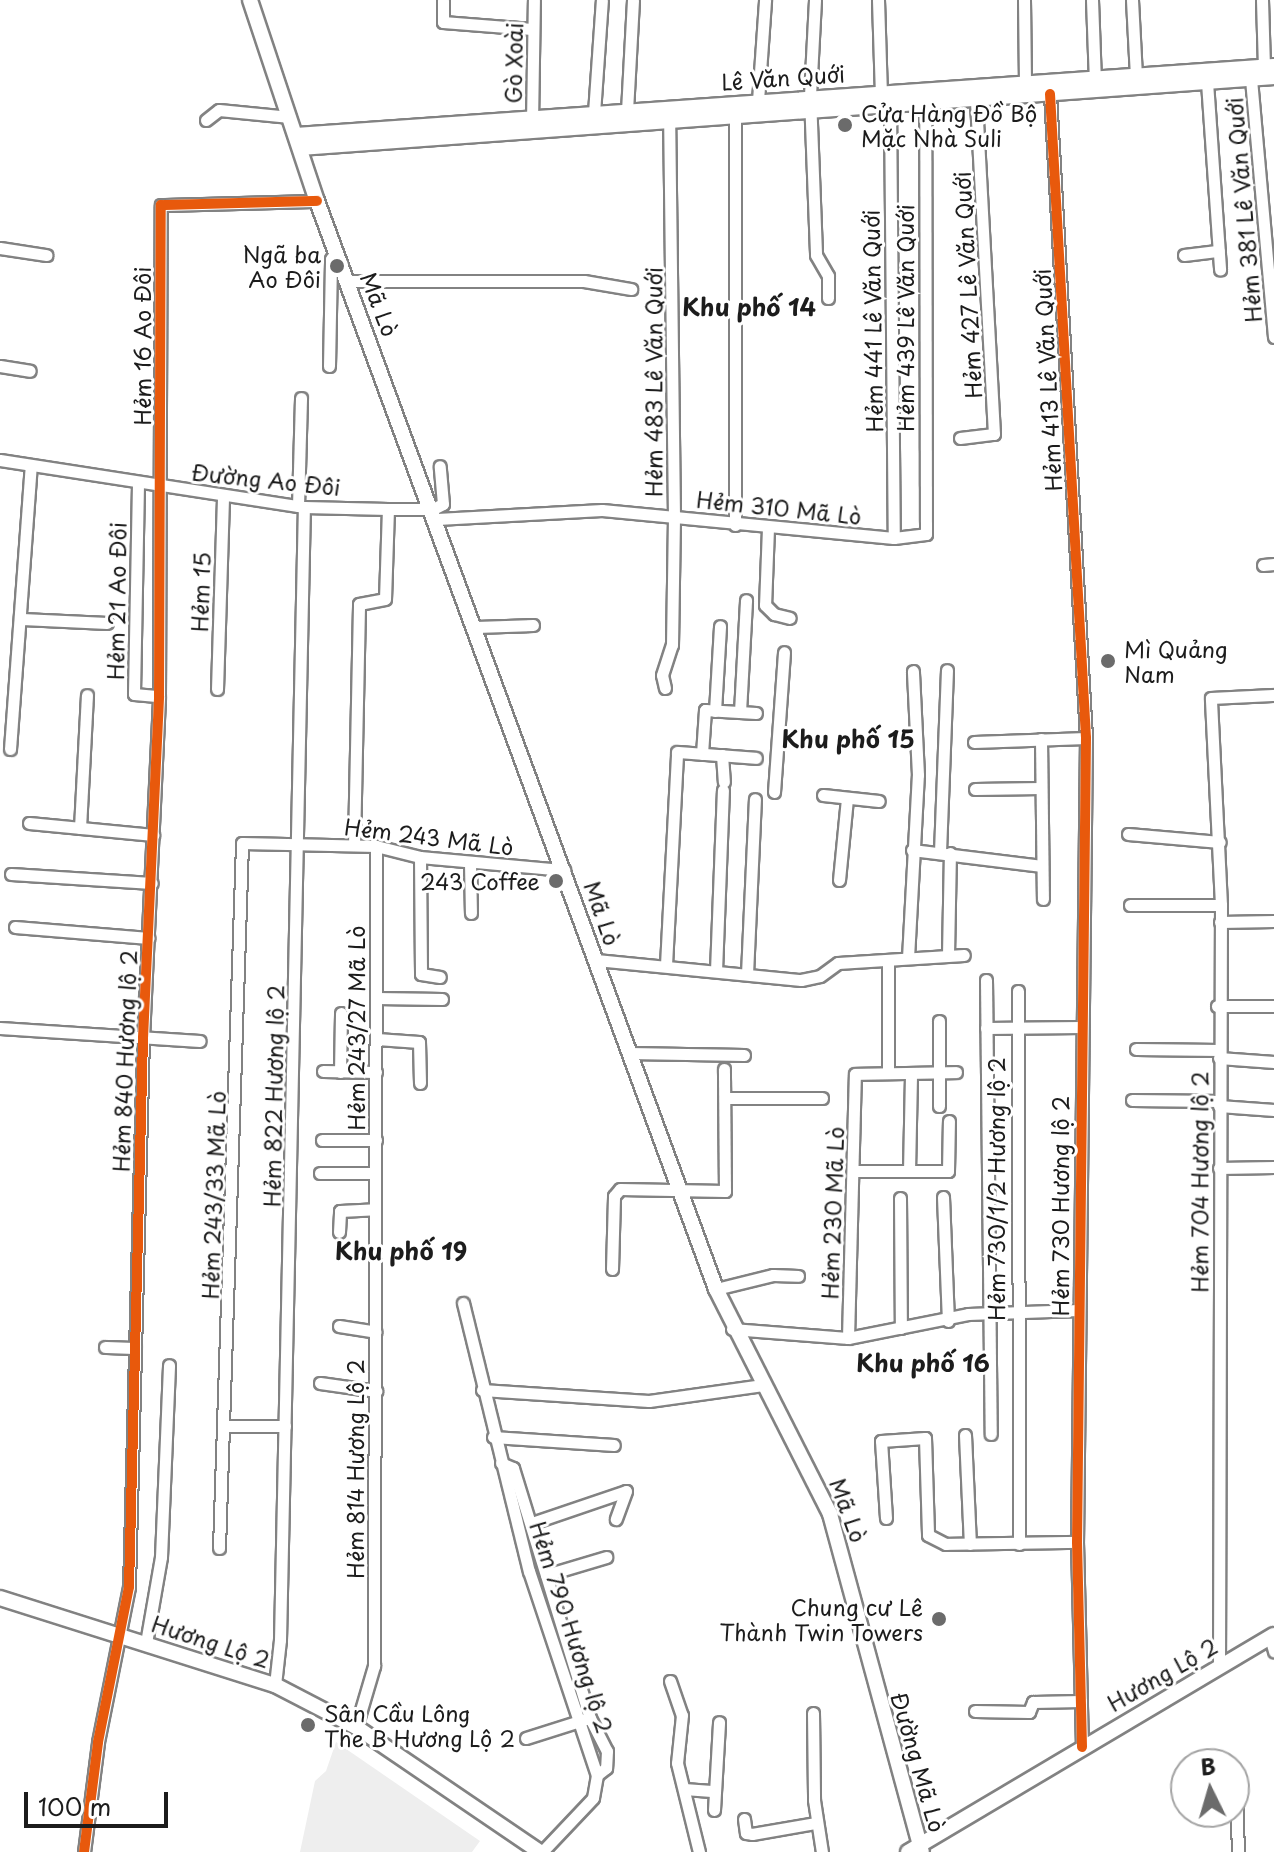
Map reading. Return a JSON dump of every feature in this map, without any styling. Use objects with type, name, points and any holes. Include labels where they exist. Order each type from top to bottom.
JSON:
[{"type":"main road","points":[[250,0],[298,141]]},
{"type":"main road","name":"Lê Văn Quới","points":[[886,98],[925,102],[952,94],[976,99],[1050,94],[1136,82],[1271,70]]},
{"type":"main road","name":"Lê Văn Quới","points":[[298,141],[532,122],[669,119],[811,103],[952,94],[1025,85],[1251,79],[1271,70]]},
{"type":"main road","name":"Lê Văn Quới","points":[[532,122],[594,113],[758,101],[811,103]]},
{"type":"main road","name":"Mã Lò","points":[[298,141],[317,201],[435,514],[716,1289],[732,1329],[808,1463],[830,1514],[874,1685]]},
{"type":"main road","name":"Hương Lộ 2","points":[[0,1598],[275,1685],[356,1727]]},
{"type":"main road","name":"Hương Lộ 2","points":[[917,1850],[1219,1666],[1273,1641]]},
{"type":"main road","name":"Đường Mã Lò","points":[[874,1685],[917,1850]]},
{"type":"main road","points":[[356,1727],[541,1852]]},
{"type":"street","points":[[443,0],[443,22],[532,29]]},
{"type":"street","name":"Gò Xoài","points":[[532,122],[534,0]]},
{"type":"street","points":[[594,113],[602,0]]},
{"type":"street","points":[[627,111],[633,0]]},
{"type":"street","points":[[758,101],[765,0]]},
{"type":"street","points":[[815,0],[811,103],[816,255],[828,276],[828,298]]},
{"type":"street","name":"Hẻm 441 Lê Văn Quới","points":[[878,0],[886,98],[894,538]]},
{"type":"street","points":[[1024,0],[1025,85]]},
{"type":"street","points":[[1092,0],[1095,81]]},
{"type":"street","points":[[1132,0],[1136,82]]},
{"type":"street","points":[[1262,0],[1271,70]]},
{"type":"street","name":"Hẻm 381 Lê Văn Quới","points":[[1251,79],[1270,255],[1274,337]]},
{"type":"street","points":[[1207,82],[1220,270]]},
{"type":"street","name":"Hẻm 413 Lê Văn Quới","points":[[1050,94],[1083,665]]},
{"type":"street","name":"Hẻm 427 Lê Văn Quới","points":[[960,438],[994,434],[976,99]]},
{"type":"street","name":"Hẻm 439 Lê Văn Quới","points":[[925,102],[926,534]]},
{"type":"street","points":[[206,120],[219,110],[290,117]]},
{"type":"street","points":[[735,113],[735,525]]},
{"type":"street","name":"Hẻm 483 Lê Văn Quới","points":[[665,688],[662,675],[672,645],[674,517],[669,119]]},
{"type":"street","name":"Hẻm 16 Ao Đôi","points":[[162,487],[161,205],[317,201]]},
{"type":"street","points":[[0,248],[46,255]]},
{"type":"street","points":[[1184,255],[1219,251]]},
{"type":"street","points":[[329,366],[331,259],[336,252]]},
{"type":"street","points":[[348,281],[584,281],[631,289]]},
{"type":"street","points":[[0,366],[30,371]]},
{"type":"street","name":"Hẻm 822 Hương lộ 2","points":[[275,1685],[285,1426],[301,398]]},
{"type":"street","name":"Đường Ao Đôi","points":[[0,460],[138,484],[301,506],[435,514]]},
{"type":"street","points":[[10,749],[31,466]]},
{"type":"street","points":[[435,514],[445,497],[440,466]]},
{"type":"street","name":"Hẻm 21 Ao Đôi","points":[[138,484],[134,694],[159,696]]},
{"type":"street","name":"Hẻm 840 Hương lộ 2","points":[[84,1852],[98,1742],[129,1587],[143,1038],[159,696],[162,487]]},
{"type":"street","name":"Hẻm 15","points":[[217,689],[223,495]]},
{"type":"street","points":[[354,845],[359,604],[385,599],[388,509]]},
{"type":"street","name":"Hẻm 310 Mã Lò","points":[[435,514],[602,510],[894,538],[926,534]]},
{"type":"street","points":[[768,528],[765,605],[774,614],[790,618]]},
{"type":"street","points":[[740,712],[746,600]]},
{"type":"street","points":[[22,619],[107,623]]},
{"type":"street","points":[[476,627],[533,625]]},
{"type":"street","points":[[715,711],[720,626]]},
{"type":"street","points":[[774,792],[784,652]]},
{"type":"street","name":"Hẻm 730 Hương lộ 2","points":[[1082,1747],[1077,1542],[1086,738],[1083,665]]},
{"type":"street","points":[[947,670],[945,853],[948,955]]},
{"type":"street","points":[[908,958],[918,775],[913,671]]},
{"type":"street","points":[[80,828],[87,695]]},
{"type":"street","name":"Hẻm 704 Hương lộ 2","points":[[1219,1666],[1217,1006],[1221,905],[1211,698],[1274,695]]},
{"type":"street","points":[[702,754],[705,710],[756,713]]},
{"type":"street","points":[[974,742],[1086,738]]},
{"type":"street","points":[[1041,739],[1043,899]]},
{"type":"street","points":[[666,965],[677,752],[756,758]]},
{"type":"street","points":[[716,971],[724,786],[722,755]]},
{"type":"street","points":[[975,789],[1041,788]]},
{"type":"street","points":[[823,795],[879,801]]},
{"type":"street","points":[[839,880],[847,798]]},
{"type":"street","points":[[747,974],[755,799]]},
{"type":"street","points":[[29,823],[153,835]]},
{"type":"street","points":[[1128,834],[1220,842]]},
{"type":"street","name":"Hẻm 243 Mã Lò","points":[[242,843],[376,846],[420,857],[564,870]]},
{"type":"street","name":"Hẻm 243/33 Mã Lò","points":[[219,1548],[227,1426],[242,843]]},
{"type":"street","name":"Hẻm 243/27 Mã Lò","points":[[375,1209],[376,846]]},
{"type":"street","points":[[912,850],[1042,866]]},
{"type":"street","points":[[420,857],[421,974],[440,977]]},
{"type":"street","points":[[470,863],[471,913]]},
{"type":"street","points":[[11,874],[152,883]]},
{"type":"street","points":[[1130,905],[1221,905]]},
{"type":"street","points":[[1220,922],[1274,921]]},
{"type":"street","points":[[15,927],[149,938]]},
{"type":"street","points":[[596,960],[801,980],[820,976],[838,963],[964,955]]},
{"type":"street","points":[[888,960],[888,1072]]},
{"type":"street","points":[[986,980],[991,1434]]},
{"type":"street","name":"Hẻm 730/1/2 Hương lộ 2","points":[[1018,991],[1015,1311],[1019,1544]]},
{"type":"street","points":[[377,998],[442,999]]},
{"type":"street","points":[[1217,1006],[1274,1006]]},
{"type":"street","points":[[340,1072],[341,1013]]},
{"type":"street","points":[[939,1021],[939,1106]]},
{"type":"street","points":[[986,1028],[1081,1027]]},
{"type":"street","points":[[0,1028],[200,1041]]},
{"type":"street","points":[[377,1039],[419,1042],[420,1083]]},
{"type":"street","points":[[1136,1049],[1219,1054],[1274,1062]]},
{"type":"street","points":[[629,1053],[744,1055]]},
{"type":"street","points":[[612,1269],[616,1192],[635,1188],[725,1191],[724,1069]]},
{"type":"street","points":[[323,1071],[376,1072]]},
{"type":"street","name":"Hẻm 230 Mã Lò","points":[[848,1338],[855,1074],[956,1072]]},
{"type":"street","points":[[909,1171],[911,1074]]},
{"type":"street","points":[[725,1098],[822,1098]]},
{"type":"street","points":[[1132,1100],[1274,1110]]},
{"type":"street","points":[[854,1171],[948,1171],[949,1121]]},
{"type":"street","points":[[322,1140],[376,1140]]},
{"type":"street","points":[[1219,1168],[1274,1167]]},
{"type":"street","points":[[320,1173],[374,1173]]},
{"type":"street","points":[[943,1197],[948,1321]]},
{"type":"street","points":[[900,1198],[901,1328]]},
{"type":"street","points":[[339,1232],[340,1211],[375,1209]]},
{"type":"street","name":"Hẻm 814 Hương Lộ 2","points":[[356,1727],[374,1666],[375,1209]]},
{"type":"street","points":[[716,1289],[773,1275],[798,1276]]},
{"type":"street","name":"Hẻm 790 Hương lộ 2","points":[[463,1303],[493,1437],[529,1571],[585,1719],[597,1775],[593,1798],[541,1852]]},
{"type":"street","points":[[732,1329],[848,1338],[989,1311],[1079,1310]]},
{"type":"street","points":[[339,1326],[376,1332]]},
{"type":"street","points":[[105,1347],[135,1348]]},
{"type":"street","points":[[146,1643],[161,1557],[169,1365]]},
{"type":"street","points":[[320,1383],[376,1391]]},
{"type":"street","points":[[482,1390],[649,1401],[763,1385]]},
{"type":"street","points":[[227,1426],[285,1426]]},
{"type":"street","points":[[965,1435],[970,1544]]},
{"type":"street","points":[[493,1437],[614,1445]]},
{"type":"street","points":[[886,1518],[881,1441],[925,1438],[928,1535],[946,1544],[1077,1542]]},
{"type":"street","points":[[501,1463],[513,1468],[532,1523],[585,1719],[526,1738]]},
{"type":"street","points":[[532,1523],[626,1491],[616,1519]]},
{"type":"street","points":[[546,1575],[606,1557]]},
{"type":"street","points":[[670,1681],[682,1715],[677,1763],[699,1852]]},
{"type":"street","points":[[975,1711],[1029,1712],[1033,1702],[1081,1701]]},
{"type":"street","points":[[813,1713],[816,1823],[822,1852]]},
{"type":"street","points":[[714,1810],[719,1722]]},
{"type":"street","points":[[684,1789],[715,1791]]},
{"type":"street","points":[[744,1819],[746,1833],[752,1834],[816,1823]]},
{"type":"street","points":[[1237,1828],[1238,1852]]},
{"type":"shaded area","points":[[336,1742],[480,1841],[472,1852],[300,1852],[315,1781],[326,1771]]},
{"type":"cycle path","points":[[1050,94],[1086,738],[1077,1542],[1082,1747]]},
{"type":"cycle path","points":[[84,1852],[98,1742],[129,1587],[143,1038],[159,696],[161,205],[317,201]]},
{"type":"place","name":"Cửa Hàng Đồ Bộ Mặc Nhà Suli","points":[[845,125]]},
{"type":"place","name":"Ngã ba Ao Đôi","points":[[337,266]]},
{"type":"place","name":"Mì Quảng Nam","points":[[1108,661]]},
{"type":"place","name":"243 Coffee","points":[[556,881]]},
{"type":"place","name":"Chung cư Lê Thành Twin Towers","points":[[939,1619]]},
{"type":"place","name":"Sân Cầu Lông The B Hương Lộ 2","points":[[308,1725]]},
{"type":"district","name":"Khu phố 14","points":[[749,307]]},
{"type":"district","name":"Khu phố 15","points":[[848,739]]},
{"type":"district","name":"Khu phố 19","points":[[401,1251]]},
{"type":"district","name":"Khu phố 16","points":[[923,1363]]}]
